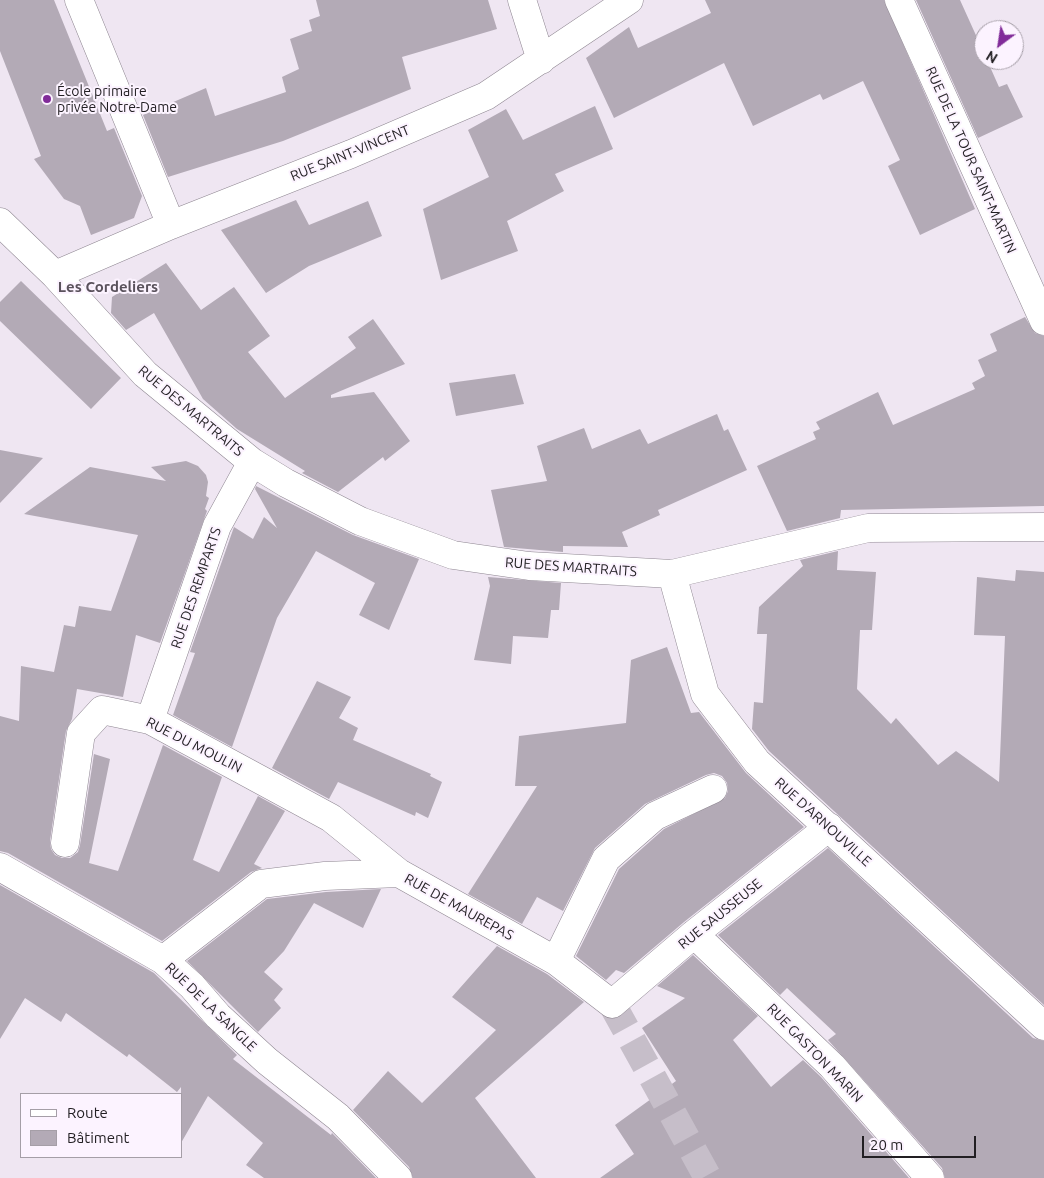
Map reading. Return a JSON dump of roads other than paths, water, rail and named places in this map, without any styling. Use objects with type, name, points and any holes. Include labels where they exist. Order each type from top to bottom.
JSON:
[{"type":"street","points":[[78,0],[171,225]]},
{"type":"street","points":[[522,0],[541,60]]},
{"type":"street","name":"RUE SAINT-VINCENT","points":[[55,275],[171,225],[351,154],[486,96],[629,0]]},
{"type":"street","name":"RUE DE LA TOUR SAINT-MARTIN","points":[[899,0],[1044,321]]},
{"type":"street","name":"RUE DES MARTRAITS","points":[[0,222],[55,275],[145,374],[252,462],[286,483],[360,521],[453,555],[529,566],[672,574],[868,528],[1044,527]]},
{"type":"street","name":"RUE DES REMPARTS","points":[[150,720],[217,526],[252,462]]},
{"type":"street","name":"RUE D'ARNOUVILLE","points":[[672,574],[705,694],[757,762],[1044,1026]]},
{"type":"street","name":"RUE DU MOULIN","points":[[65,843],[81,733],[102,710],[150,720],[331,818],[399,873]]},
{"type":"street","points":[[556,961],[606,859],[655,816],[714,789]]},
{"type":"street","name":"RUE SAUSSEUSE","points":[[612,1004],[694,934],[829,827]]},
{"type":"street","name":"RUE DE LA SANGLE","points":[[2,871],[163,960],[192,986],[218,1016],[268,1062],[338,1117],[398,1178]]},
{"type":"street","name":"RUE DE MAUREPAS","points":[[163,960],[260,884],[325,876],[399,873],[556,961],[612,1004]]},
{"type":"street","name":"RUE GASTON MARIN","points":[[694,934],[832,1066],[930,1178]]},
{"type":"tunnel","points":[[612,1004],[708,1178]]},
{"type":"place","name":"École primaire privée Notre-Dame","points":[[47,99]]},
{"type":"district","name":"Les Cordeliers","points":[[108,287]]}]
